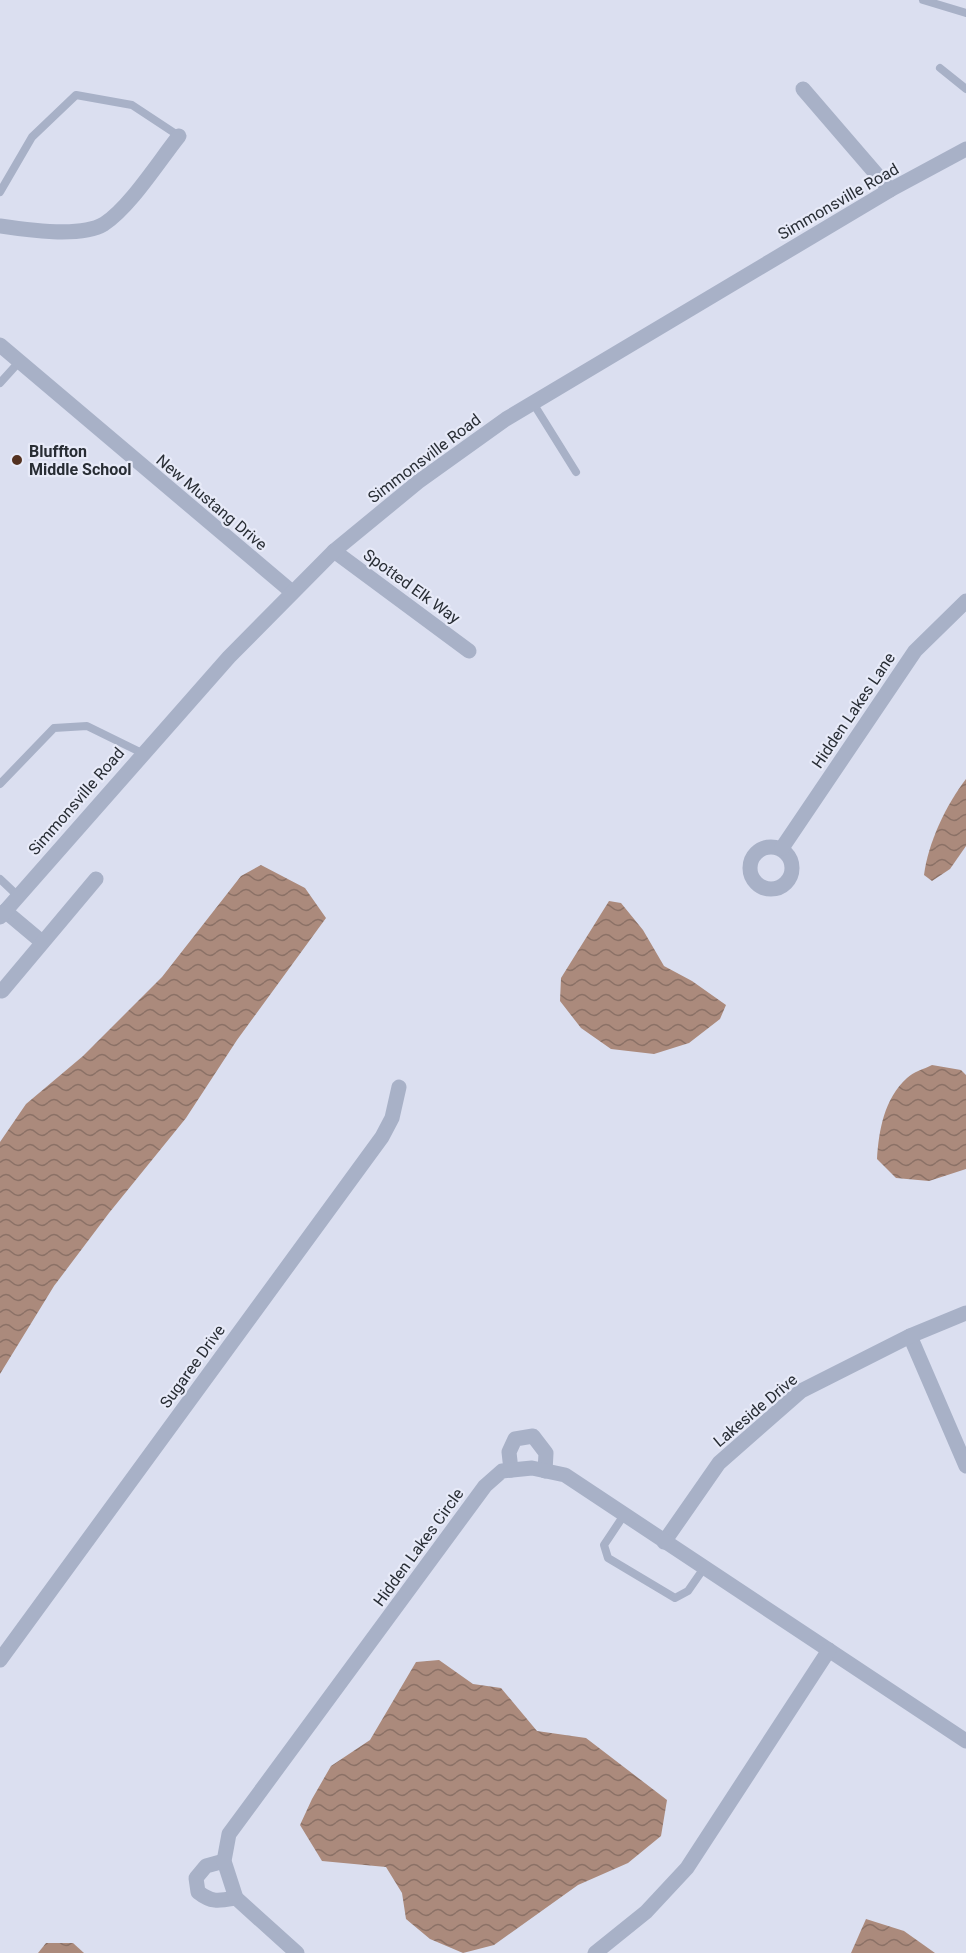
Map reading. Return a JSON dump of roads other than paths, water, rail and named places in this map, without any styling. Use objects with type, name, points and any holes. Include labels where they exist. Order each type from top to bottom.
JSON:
[{"type":"street","points":[[803,89],[890,190]]},
{"type":"street","points":[[0,226],[74,232],[103,225],[123,207],[179,136]]},
{"type":"street","name":"Simmonsville Road","points":[[3,914],[142,753],[229,657],[334,551],[418,482],[506,419],[890,190],[966,149]]},
{"type":"street","name":"New Mustang Drive","points":[[0,345],[292,592]]},
{"type":"street","name":"Spotted Elk Way","points":[[334,551],[469,651]]},
{"type":"street","name":"Hidden Lakes Lane","points":[[782,848],[915,651],[966,601]]},
{"type":"street","points":[[2,991],[96,879]]},
{"type":"street","points":[[3,914],[42,942]]},
{"type":"street","name":"Sugaree Drive","points":[[0,1660],[382,1137],[392,1118],[399,1087]]},
{"type":"street","name":"Lakeside Drive","points":[[664,1542],[719,1463],[801,1391],[910,1336],[966,1313]]},
{"type":"street","points":[[910,1336],[966,1466]]},
{"type":"street","points":[[545,1471],[546,1453],[533,1436],[515,1439],[509,1452],[511,1470],[532,1468],[545,1471],[565,1475],[966,1741]]},
{"type":"street","name":"Hidden Lakes Circle","points":[[224,1861],[229,1834],[485,1486],[502,1471],[511,1470]]},
{"type":"street","points":[[595,1953],[646,1912],[687,1868],[829,1650]]},
{"type":"street","points":[[236,1898],[208,1900],[198,1892],[196,1878],[206,1866],[224,1861],[236,1898],[297,1953]]},
{"type":"lane","points":[[923,0],[966,13]]},
{"type":"lane","points":[[940,68],[966,89]]},
{"type":"lane","points":[[0,192],[32,137],[76,95],[132,105],[179,136]]},
{"type":"lane","points":[[0,383],[19,362]]},
{"type":"lane","points":[[533,403],[576,472]]},
{"type":"lane","points":[[0,784],[54,728],[87,726],[142,753]]},
{"type":"lane","points":[[0,879],[18,896]]},
{"type":"lane","points":[[624,1515],[604,1545],[608,1558],[675,1598],[688,1591],[704,1568]]},
{"type":"water","points":[[966,779],[966,846],[950,869],[932,881],[924,875],[929,850],[945,812]]},
{"type":"water","points":[[261,865],[305,888],[326,918],[237,1040],[186,1118],[109,1213],[54,1286],[0,1374],[0,1142],[26,1104],[83,1056],[162,977],[241,876]]},
{"type":"water","points":[[609,901],[621,903],[643,930],[664,966],[692,981],[726,1005],[720,1019],[689,1043],[654,1054],[611,1049],[581,1028],[560,1001],[561,978]]},
{"type":"water","points":[[932,1065],[961,1070],[966,1075],[966,1169],[929,1181],[896,1178],[877,1159],[884,1116],[899,1086],[915,1072]]},
{"type":"water","points":[[439,1660],[473,1684],[501,1688],[537,1731],[586,1738],[667,1800],[661,1836],[628,1863],[578,1885],[494,1945],[463,1953],[430,1939],[406,1919],[402,1893],[386,1867],[322,1861],[300,1825],[331,1766],[370,1740],[416,1662]]},
{"type":"water","points":[[866,1919],[904,1931],[935,1953],[851,1953]]},
{"type":"water","points":[[46,1943],[73,1943],[84,1953],[38,1953]]},
{"type":"place","name":"Bluffton Middle School","points":[[17,460]]}]
